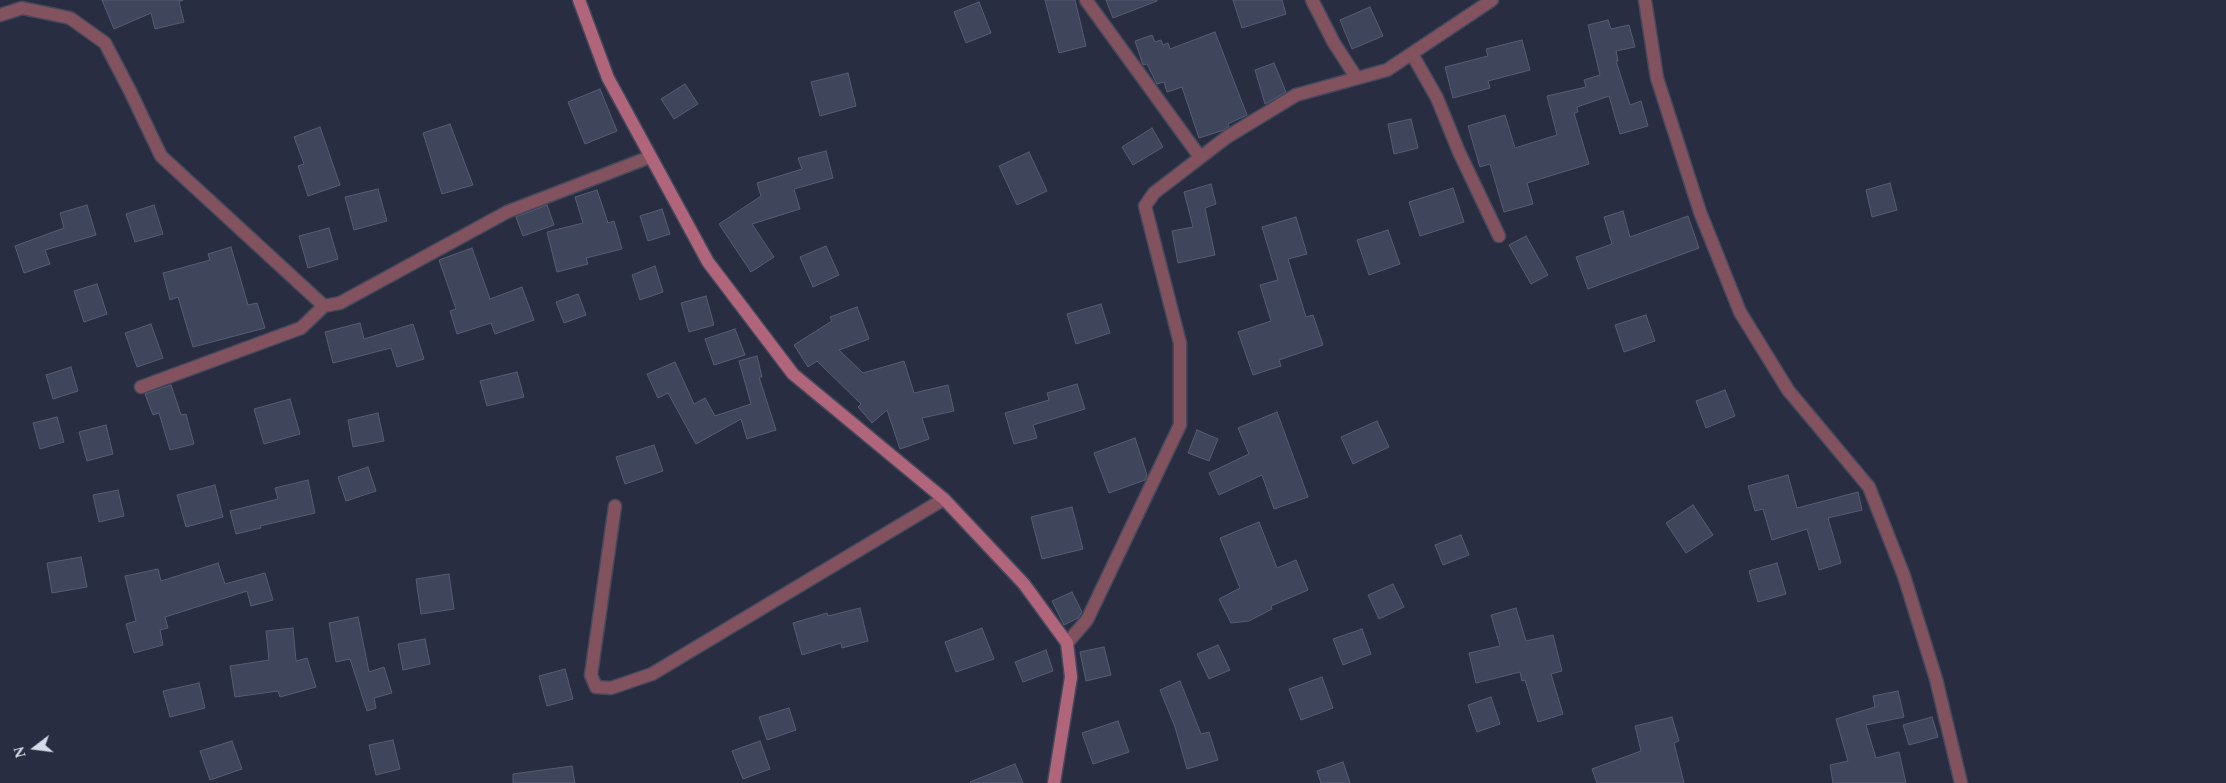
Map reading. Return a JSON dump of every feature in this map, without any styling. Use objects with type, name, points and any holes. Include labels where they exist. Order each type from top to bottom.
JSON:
[{"type":"main road","points":[[579,0],[608,78],[708,262],[793,374],[944,500],[1024,584],[1067,643],[1071,677],[1054,783]]},
{"type":"street","points":[[1086,0],[1200,157]]},
{"type":"street","points":[[1312,0],[1334,44],[1356,77]]},
{"type":"street","points":[[1067,643],[1087,620],[1180,425],[1180,343],[1145,206],[1154,193],[1227,137],[1296,95],[1387,70],[1492,0]]},
{"type":"street","points":[[1646,0],[1657,78],[1700,212],[1740,312],[1788,390],[1869,487],[1904,576],[1933,670],[1961,783]]},
{"type":"street","points":[[0,15],[22,4],[70,18],[105,43],[161,156],[324,306]]},
{"type":"street","points":[[1412,54],[1437,98],[1459,152],[1499,236]]},
{"type":"street","points":[[141,387],[301,328],[324,306],[340,303],[507,212],[650,157]]},
{"type":"street","points":[[615,506],[592,675],[596,687],[611,688],[652,674],[944,500]]},
{"type":"building","points":[[102,0],[183,0],[179,2],[184,22],[155,29],[151,13],[114,29]]},
{"type":"building","points":[[1045,0],[1075,0],[1086,46],[1059,53]]},
{"type":"building","points":[[1106,0],[1157,0],[1157,1],[1113,18]]},
{"type":"building","points":[[1233,0],[1282,0],[1286,14],[1242,28]]},
{"type":"building","points":[[979,2],[991,33],[966,43],[954,12]]},
{"type":"building","points":[[1370,7],[1383,36],[1352,49],[1340,20]]},
{"type":"building","points":[[1608,20],[1611,29],[1629,25],[1635,47],[1616,51],[1618,61],[1616,61],[1630,105],[1641,101],[1648,126],[1620,134],[1609,96],[1577,107],[1578,112],[1574,113],[1589,164],[1527,183],[1533,204],[1504,212],[1490,164],[1480,167],[1468,126],[1505,115],[1515,148],[1557,135],[1547,96],[1586,87],[1584,80],[1600,75],[1588,25]]},
{"type":"building","points":[[1215,32],[1247,115],[1228,124],[1229,126],[1224,130],[1199,138],[1182,87],[1167,92],[1164,82],[1157,84],[1147,64],[1143,65],[1135,41],[1152,35],[1155,42],[1161,40],[1163,45],[1168,43],[1170,49]]},
{"type":"building","points":[[1522,40],[1530,70],[1488,81],[1490,88],[1453,98],[1445,67],[1488,56],[1486,49]]},
{"type":"building","points":[[1274,63],[1286,92],[1265,104],[1255,70]]},
{"type":"building","points":[[848,73],[856,106],[820,116],[811,82]]},
{"type":"building","points":[[685,84],[698,104],[674,119],[661,99]]},
{"type":"building","points":[[600,89],[617,131],[585,144],[568,102]]},
{"type":"building","points":[[1411,119],[1418,148],[1394,154],[1388,124]]},
{"type":"building","points":[[450,124],[473,185],[442,194],[423,133]]},
{"type":"building","points":[[320,127],[340,185],[308,196],[298,166],[304,164],[294,137]]},
{"type":"building","points":[[1152,128],[1163,147],[1133,165],[1122,147]]},
{"type":"building","points":[[826,151],[833,178],[794,189],[800,209],[752,224],[774,257],[751,272],[719,224],[761,196],[757,183],[802,169],[798,158]]},
{"type":"building","points":[[1029,152],[1047,191],[1017,205],[999,166]]},
{"type":"building","points":[[1890,183],[1897,210],[1872,217],[1866,190]]},
{"type":"building","points":[[1211,184],[1216,204],[1205,208],[1215,255],[1178,263],[1172,231],[1193,227],[1184,192]]},
{"type":"building","points":[[1453,188],[1464,222],[1420,236],[1409,202]]},
{"type":"building","points":[[378,189],[387,221],[354,230],[345,197]]},
{"type":"building","points":[[597,190],[608,223],[614,221],[622,249],[586,258],[588,264],[557,272],[547,232],[583,223],[575,197]]},
{"type":"building","points":[[87,205],[96,235],[45,250],[50,264],[24,273],[15,246],[64,228],[60,213]]},
{"type":"building","points":[[154,205],[163,234],[135,242],[126,214]]},
{"type":"building","points":[[547,205],[554,225],[523,236],[516,217]]},
{"type":"building","points":[[662,209],[670,234],[648,241],[640,216]]},
{"type":"building","points":[[1623,211],[1630,237],[1688,216],[1699,248],[1588,289],[1576,257],[1612,244],[1604,217]]},
{"type":"building","points":[[1296,217],[1307,254],[1288,259],[1306,317],[1313,315],[1323,345],[1279,360],[1281,366],[1253,375],[1238,332],[1271,321],[1260,285],[1278,280],[1262,227]]},
{"type":"building","points":[[329,228],[338,259],[308,268],[299,236]]},
{"type":"building","points":[[1388,230],[1400,264],[1369,275],[1357,240]]},
{"type":"building","points":[[1526,236],[1548,275],[1531,284],[1509,245]]},
{"type":"building","points":[[826,246],[839,275],[813,287],[800,257]]},
{"type":"building","points":[[231,247],[248,305],[257,303],[265,328],[193,347],[178,297],[170,300],[163,273],[210,260],[208,254]]},
{"type":"building","points":[[472,248],[490,299],[522,287],[534,320],[495,334],[491,323],[457,334],[450,311],[456,309],[439,260]]},
{"type":"building","points":[[655,266],[663,292],[640,300],[632,275]]},
{"type":"building","points":[[97,284],[107,314],[84,322],[74,291]]},
{"type":"building","points":[[578,294],[586,315],[564,323],[556,302]]},
{"type":"building","points":[[706,296],[714,325],[689,332],[681,303]]},
{"type":"building","points":[[1101,304],[1110,333],[1076,344],[1067,314]]},
{"type":"building","points":[[857,307],[869,339],[839,350],[863,373],[904,361],[914,393],[948,385],[954,411],[922,418],[929,439],[900,449],[887,410],[872,423],[858,407],[861,404],[817,361],[808,367],[794,345],[832,321],[830,317]]},
{"type":"building","points":[[1646,315],[1655,341],[1624,352],[1615,325]]},
{"type":"building","points":[[360,323],[364,339],[413,324],[424,359],[397,367],[391,348],[333,363],[325,332]]},
{"type":"building","points":[[151,324],[163,358],[137,367],[125,333]]},
{"type":"building","points":[[735,329],[745,355],[714,365],[705,339]]},
{"type":"building","points":[[757,356],[762,377],[759,377],[776,430],[747,439],[741,419],[696,444],[668,393],[658,398],[647,374],[675,362],[694,404],[705,398],[715,416],[751,404],[739,361]]},
{"type":"building","points":[[71,367],[78,391],[53,399],[46,375]]},
{"type":"building","points":[[517,372],[524,397],[487,406],[480,381]]},
{"type":"building","points":[[1077,384],[1085,409],[1033,425],[1037,438],[1014,444],[1005,413],[1049,400],[1047,393]]},
{"type":"building","points":[[171,385],[181,415],[186,414],[194,444],[170,450],[159,413],[153,415],[145,394]]},
{"type":"building","points":[[1725,390],[1735,416],[1706,428],[1696,401]]},
{"type":"building","points":[[290,399],[300,434],[264,444],[254,409]]},
{"type":"building","points":[[1277,412],[1308,497],[1274,509],[1262,475],[1219,495],[1209,473],[1249,454],[1238,428]]},
{"type":"building","points":[[378,413],[384,441],[353,447],[348,420]]},
{"type":"building","points":[[57,417],[64,442],[40,449],[33,423]]},
{"type":"building","points":[[1377,421],[1389,447],[1353,464],[1341,437]]},
{"type":"building","points":[[106,425],[113,454],[87,461],[79,432]]},
{"type":"building","points":[[1197,430],[1218,439],[1209,461],[1188,453]]},
{"type":"building","points":[[1135,438],[1147,475],[1145,480],[1109,493],[1094,453]]},
{"type":"building","points":[[654,445],[663,471],[625,484],[616,457]]},
{"type":"building","points":[[368,467],[376,491],[346,501],[338,477]]},
{"type":"building","points":[[1788,475],[1797,508],[1858,492],[1862,510],[1828,518],[1841,563],[1819,570],[1807,529],[1772,540],[1763,509],[1755,511],[1748,486]]},
{"type":"building","points":[[308,480],[315,513],[260,526],[261,528],[236,534],[230,511],[278,499],[275,488]]},
{"type":"building","points":[[215,485],[223,517],[186,527],[177,495]]},
{"type":"building","points":[[118,490],[124,516],[99,522],[93,495]]},
{"type":"building","points":[[1693,505],[1713,535],[1686,553],[1666,523]]},
{"type":"building","points":[[1072,507],[1083,549],[1042,559],[1031,517]]},
{"type":"building","points":[[1259,522],[1277,568],[1296,560],[1308,590],[1271,606],[1272,609],[1249,621],[1231,623],[1219,599],[1240,588],[1220,538]]},
{"type":"building","points":[[1461,535],[1469,555],[1443,565],[1435,545]]},
{"type":"building","points":[[81,557],[87,587],[52,593],[47,563]]},
{"type":"building","points":[[218,563],[225,584],[265,573],[273,600],[251,606],[247,591],[165,617],[168,628],[160,630],[163,645],[134,653],[126,624],[136,621],[125,576],[158,569],[161,581]]},
{"type":"building","points":[[1777,563],[1786,594],[1758,602],[1749,571]]},
{"type":"building","points":[[449,574],[454,609],[421,614],[416,579]]},
{"type":"building","points":[[1393,584],[1404,607],[1379,619],[1368,595]]},
{"type":"building","points":[[1072,592],[1082,612],[1078,618],[1064,625],[1052,601]]},
{"type":"building","points":[[860,608],[868,641],[842,648],[841,643],[802,655],[793,623],[827,613],[828,616]]},
{"type":"building","points":[[1516,608],[1526,641],[1553,635],[1562,671],[1551,674],[1563,714],[1538,722],[1525,680],[1522,681],[1520,672],[1476,683],[1469,653],[1500,646],[1491,615]]},
{"type":"building","points":[[358,617],[369,672],[384,667],[392,693],[374,698],[376,708],[367,711],[350,659],[336,662],[329,623]]},
{"type":"building","points":[[293,628],[296,661],[307,658],[316,687],[280,697],[278,691],[235,697],[230,666],[269,660],[266,631]]},
{"type":"building","points":[[982,628],[994,659],[956,672],[945,642]]},
{"type":"building","points":[[1362,629],[1371,654],[1343,665],[1333,639]]},
{"type":"building","points":[[425,639],[430,664],[403,670],[398,644]]},
{"type":"building","points":[[1218,645],[1230,670],[1209,679],[1197,654]]},
{"type":"building","points":[[1104,647],[1111,675],[1086,681],[1080,652]]},
{"type":"building","points":[[1046,650],[1053,671],[1023,682],[1015,662]]},
{"type":"building","points":[[565,669],[573,699],[547,706],[539,676]]},
{"type":"building","points":[[1322,677],[1333,708],[1301,720],[1289,689]]},
{"type":"building","points":[[1180,681],[1201,734],[1209,732],[1218,760],[1187,769],[1175,727],[1160,690]]},
{"type":"building","points":[[199,683],[205,708],[170,717],[163,691]]},
{"type":"building","points":[[1898,691],[1904,717],[1866,725],[1876,758],[1899,752],[1906,783],[1833,783],[1830,765],[1848,761],[1836,719],[1875,707],[1873,696]]},
{"type":"building","points":[[1491,697],[1500,724],[1477,732],[1468,705]]},
{"type":"building","points":[[789,708],[796,730],[767,740],[759,717]]},
{"type":"building","points":[[1672,717],[1679,741],[1674,743],[1684,783],[1597,783],[1592,769],[1641,751],[1635,726]]},
{"type":"building","points":[[1932,717],[1938,737],[1909,745],[1903,725]]},
{"type":"building","points":[[1118,721],[1129,752],[1093,764],[1082,733]]},
{"type":"building","points":[[393,740],[400,769],[376,775],[369,745]]},
{"type":"building","points":[[232,741],[242,769],[210,780],[200,751]]},
{"type":"building","points":[[760,741],[770,769],[743,779],[732,751]]},
{"type":"building","points":[[1343,762],[1350,783],[1321,783],[1317,771]]},
{"type":"building","points":[[1015,764],[1023,783],[970,782]]},
{"type":"building","points":[[572,766],[575,783],[513,783],[513,774]]}]
